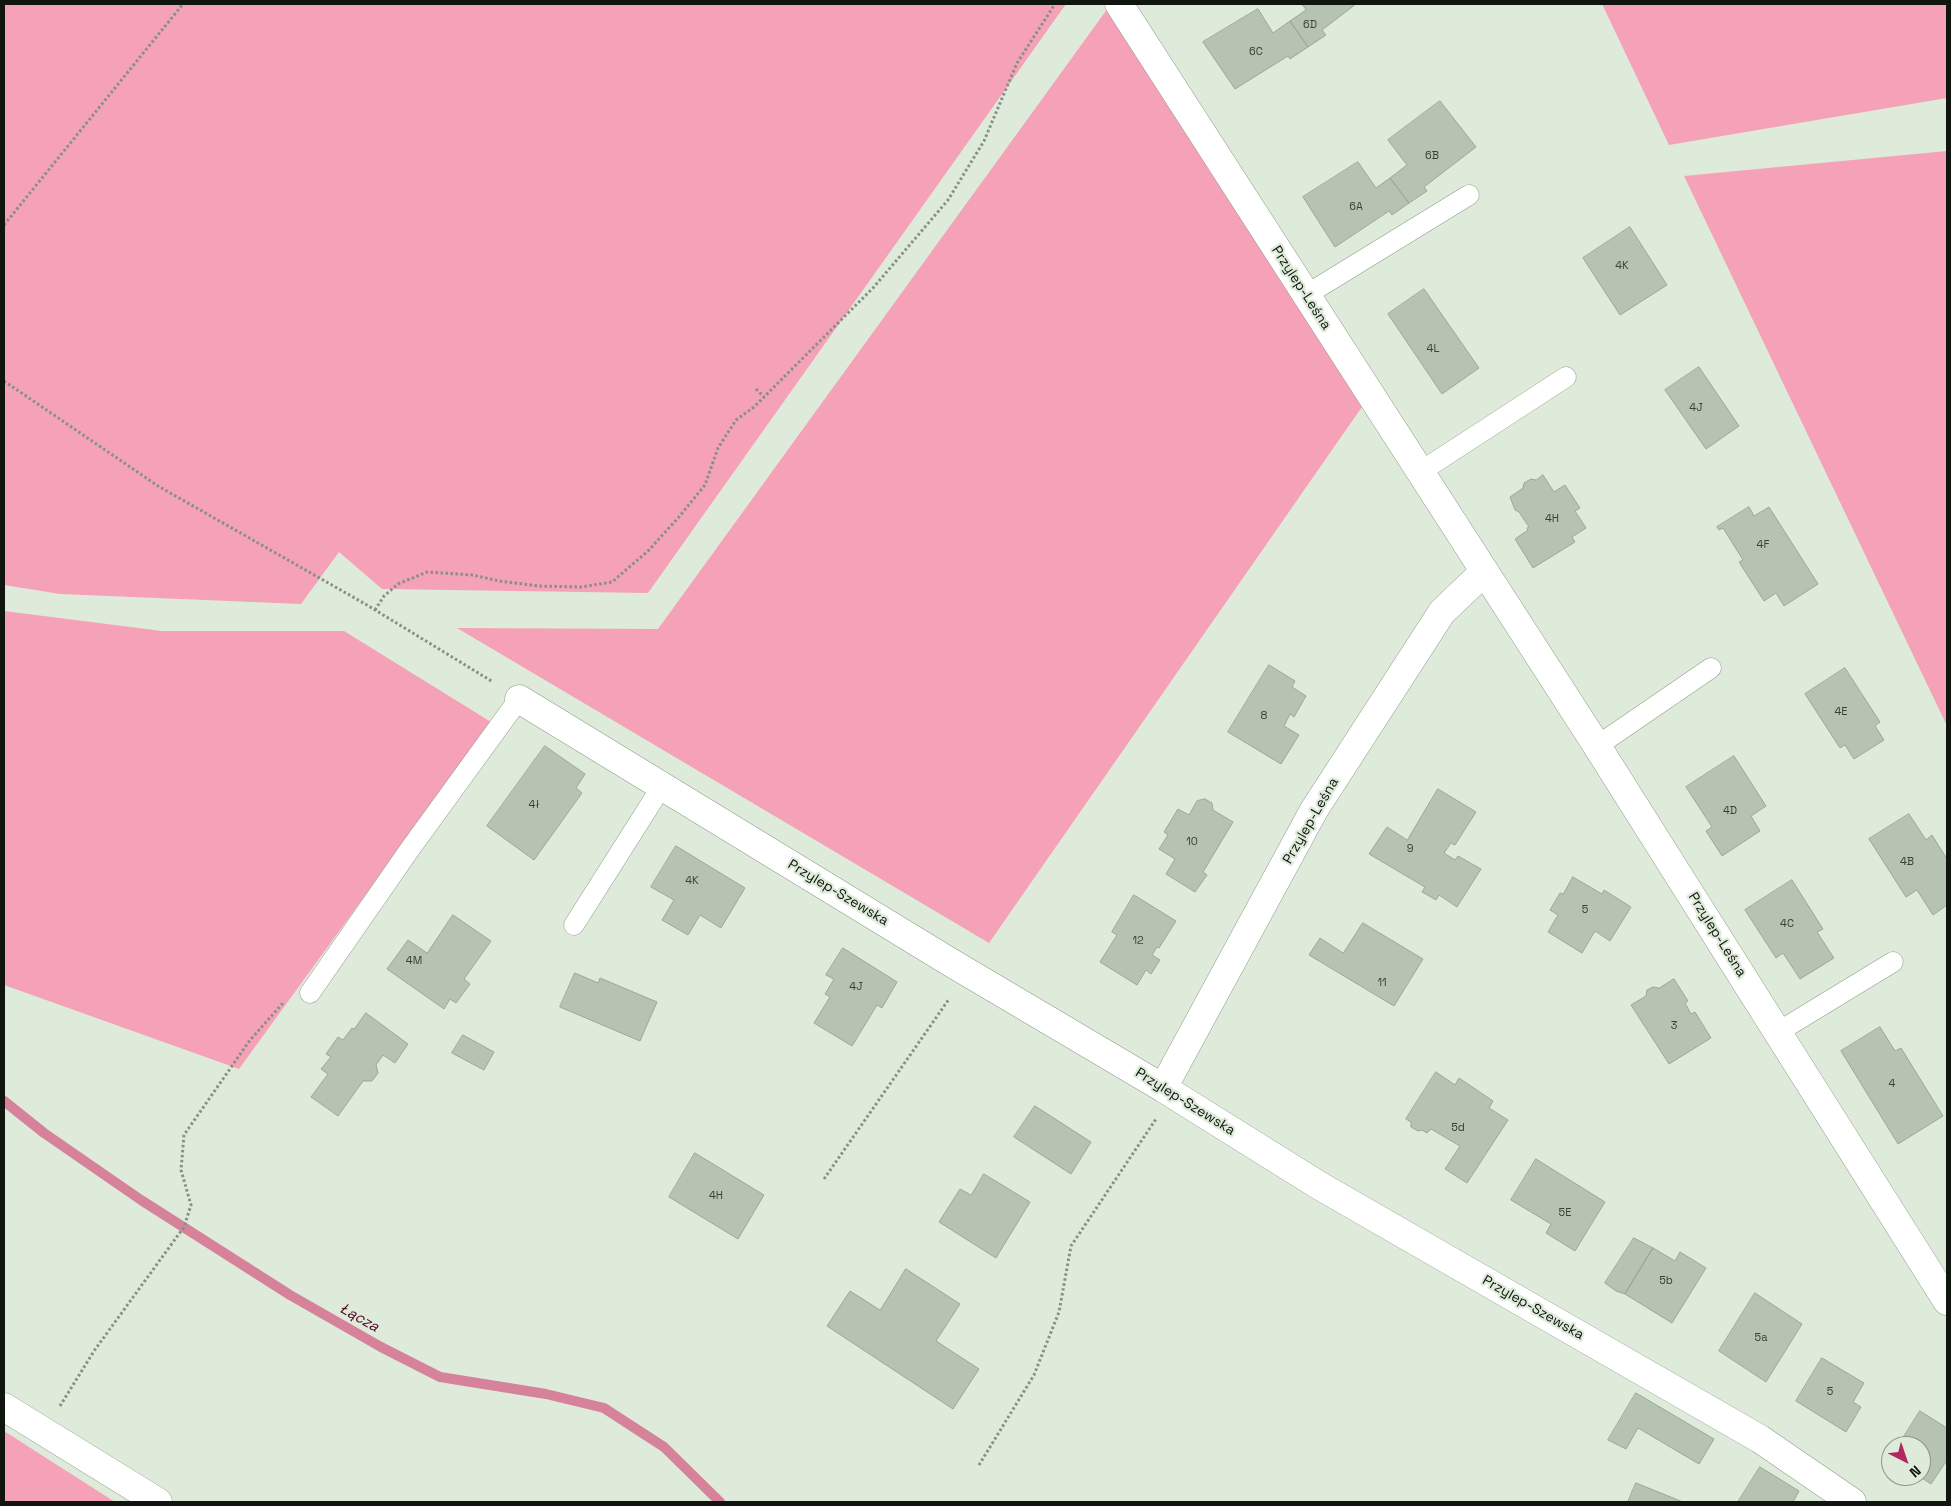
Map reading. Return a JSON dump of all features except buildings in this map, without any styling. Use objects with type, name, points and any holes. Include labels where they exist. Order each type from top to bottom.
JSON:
[{"type":"street","name":"Przylep-Leśna","points":[[1119,4],[1598,746],[1947,1301]]},
{"type":"street","name":"Przylep-Leśna","points":[[1169,1091],[1314,810],[1442,612],[1484,572]]},
{"type":"street","name":"Przylep-Szewska","points":[[519,698],[977,978],[1169,1091],[1320,1186],[1760,1439],[1852,1502]]},
{"type":"street","points":[[4,1407],[158,1502]]},
{"type":"lane","points":[[1306,295],[1469,195]]},
{"type":"lane","points":[[1420,472],[1566,377]]},
{"type":"lane","points":[[1598,746],[1710,668]]},
{"type":"lane","points":[[310,993],[410,849],[519,698]]},
{"type":"lane","points":[[574,925],[662,786]]},
{"type":"lane","points":[[1778,1032],[1893,962]]},
{"type":"path","points":[[4,225],[183,4]]},
{"type":"path","points":[[375,610],[384,596],[398,584],[427,572],[473,575],[499,581],[539,586],[580,587],[612,582],[648,551],[705,485],[718,448],[736,420],[754,407],[873,288],[948,200],[984,141],[1017,63],[1055,4]]},
{"type":"path","points":[[4,381],[158,486],[375,610],[519,698]]},
{"type":"path","points":[[756,389],[764,397]]},
{"type":"path","points":[[824,1179],[955,990],[977,978]]},
{"type":"path","points":[[44,1432],[94,1351],[184,1228],[192,1205],[181,1170],[184,1135],[250,1040]]},
{"type":"path","points":[[979,1465],[1034,1375],[1059,1312],[1071,1246],[1156,1118],[1169,1091]]},
{"type":"shaded area","points":[[4,4],[1066,4],[648,593],[382,589],[339,552],[301,604],[60,594],[4,585]]},
{"type":"shaded area","points":[[1602,4],[1947,4],[1947,98],[1669,145]]},
{"type":"shaded area","points":[[1108,8],[1364,404],[989,943],[457,628],[658,629]]},
{"type":"shaded area","points":[[1947,151],[1947,726],[1684,176]]},
{"type":"shaded area","points":[[4,611],[162,631],[344,631],[491,722],[239,1069],[4,985]]},
{"type":"shaded area","points":[[4,1431],[115,1502],[4,1502]]},
{"type":"waterway","name":"Łącza","points":[[4,1101],[44,1133],[141,1200],[290,1295],[381,1347],[440,1377],[546,1394],[604,1408],[664,1447],[720,1502]]}]
